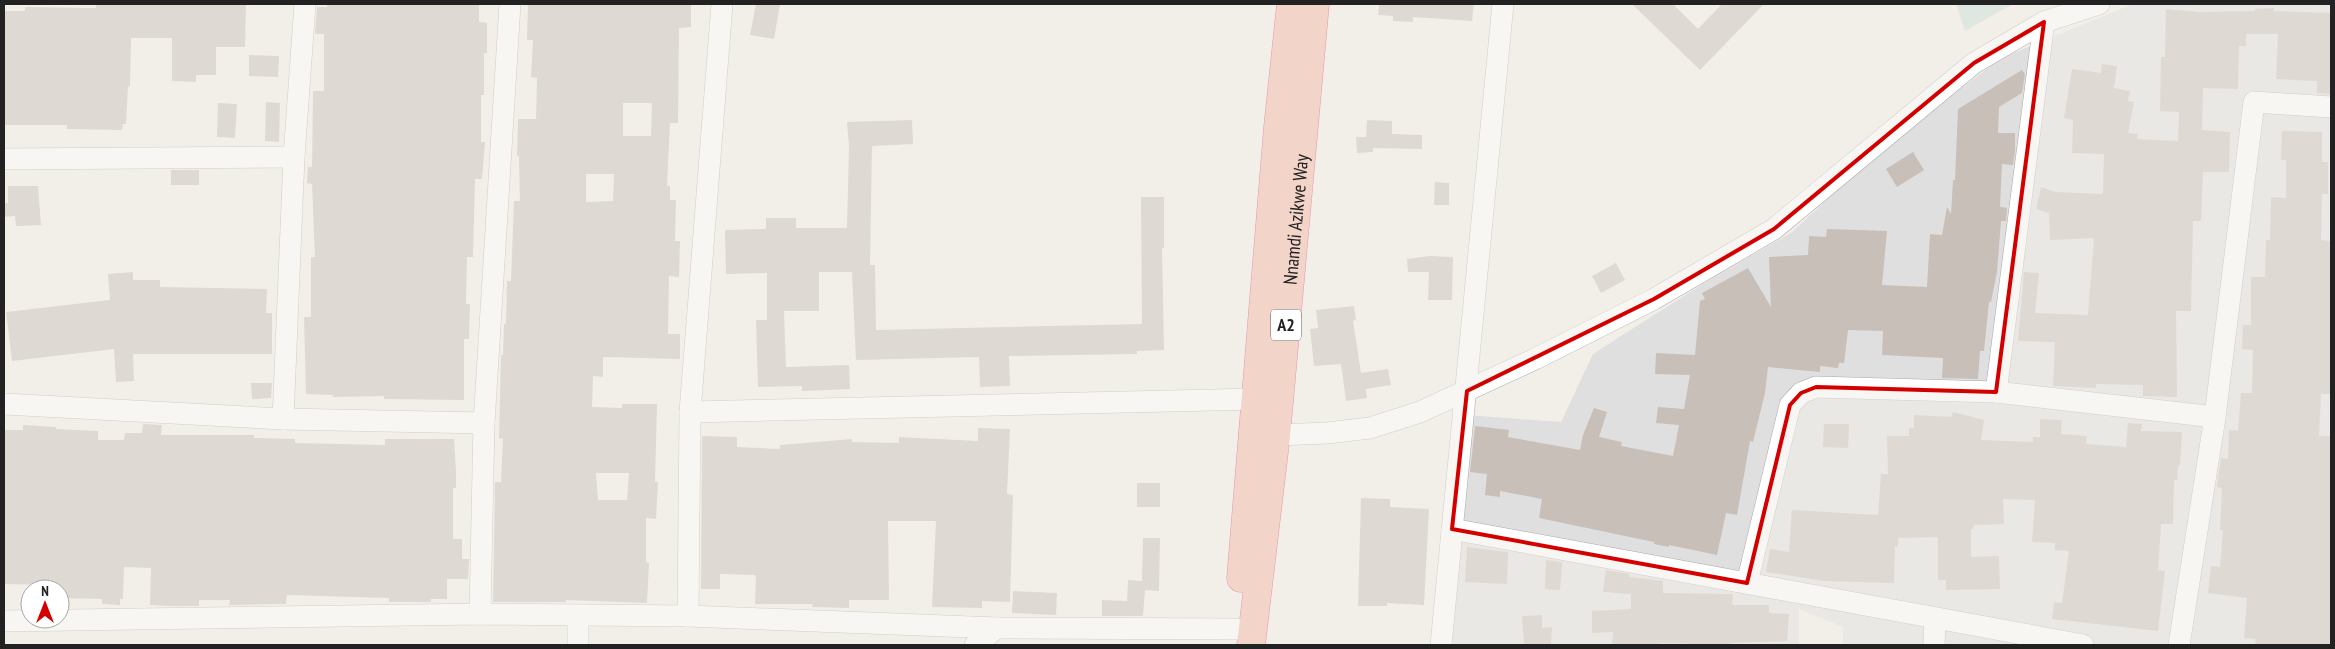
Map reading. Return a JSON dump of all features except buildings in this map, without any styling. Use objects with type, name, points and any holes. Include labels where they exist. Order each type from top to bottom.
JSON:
[{"type":"highway","name":"Nnamdi Azikwe Way","points":[[1240,640],[1248,481],[1257,399],[1278,127],[1291,4]]},
{"type":"highway","name":"Nnamdi Azikwe Way","points":[[1240,640],[1276,435],[1315,4]]},
{"type":"street","points":[[283,418],[294,157],[305,4]]},
{"type":"street","points":[[480,614],[484,423],[510,4]]},
{"type":"street","points":[[688,616],[690,412],[722,4]]},
{"type":"street","points":[[1442,645],[1503,4]]},
{"type":"street","points":[[1276,435],[1327,433],[1370,428],[1420,412],[1466,392],[1654,299],[1774,229],[1974,63],[2044,22],[2099,4]]},
{"type":"street","points":[[1996,392],[2044,22]]},
{"type":"street","points":[[2179,645],[2215,417],[2254,102],[2331,107]]},
{"type":"street","points":[[4,159],[294,157]]},
{"type":"street","points":[[1747,583],[1790,405],[1801,393],[1816,387],[1996,392],[2215,417]]},
{"type":"street","points":[[690,412],[1257,399]]},
{"type":"street","points":[[4,404],[283,418],[484,423]]},
{"type":"street","points":[[1452,528],[2084,645]]},
{"type":"street","points":[[4,621],[480,614],[688,616],[1240,640]]},
{"type":"street","points":[[578,616],[578,645]]},
{"type":"street","points":[[1934,645],[1935,618]]},
{"type":"street","points":[[975,645],[996,628]]},
{"type":"highlighted area","points":[[2044,22],[1996,392],[1816,387],[1801,393],[1790,405],[1747,583],[1452,529],[1467,391],[1654,299],[1774,229],[1974,63]]},
{"type":"shaded area","points":[[2133,4],[2331,4],[2331,645],[1843,645],[1843,627],[1799,609],[1799,645],[1434,645],[1453,414],[1561,422],[1593,354],[1712,278],[1791,233],[1877,153],[2001,58]]},
{"type":"green space","points":[[1956,4],[2013,4],[1965,31]]}]
